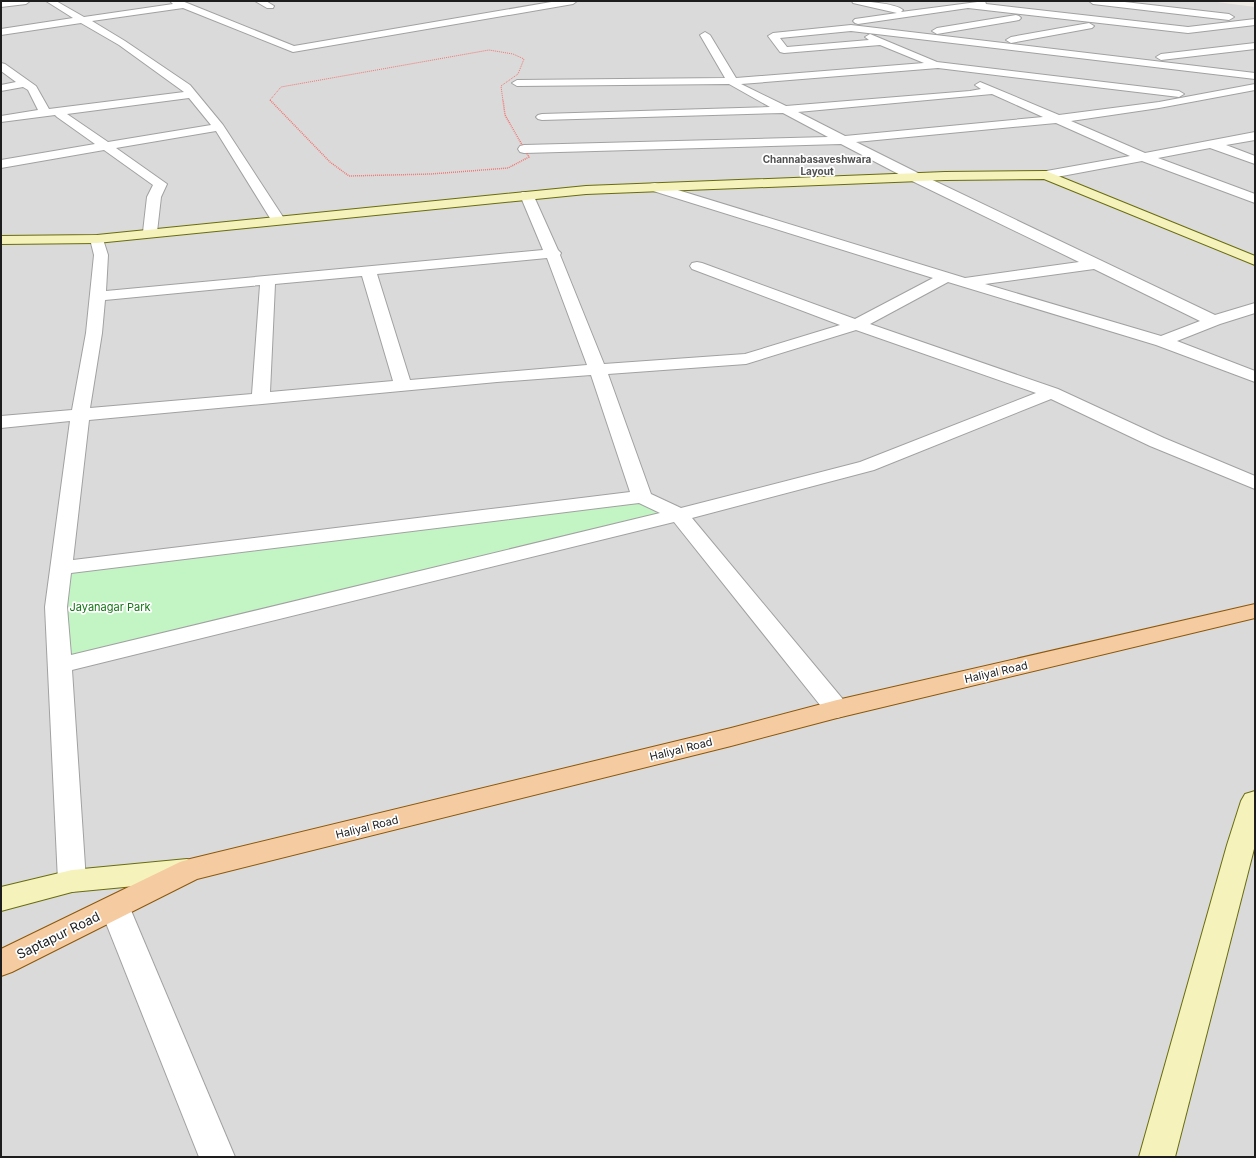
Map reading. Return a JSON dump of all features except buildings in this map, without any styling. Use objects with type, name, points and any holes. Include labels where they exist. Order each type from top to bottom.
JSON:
[{"type":"main road","name":"Haliyal Road","points":[[115,908],[190,870],[731,737],[837,709],[1255,611]]},
{"type":"main road","name":"Saptapur Road","points":[[1,963],[115,908]]},
{"type":"street","points":[[1,4],[26,1]]},
{"type":"street","points":[[50,1],[122,44],[186,87],[220,127],[278,220]]},
{"type":"street","points":[[259,1],[270,6]]},
{"type":"street","points":[[1,32],[83,20],[179,3],[293,49],[573,1]]},
{"type":"street","points":[[856,1],[913,13]]},
{"type":"street","points":[[851,28],[851,22],[995,1]]},
{"type":"street","points":[[1093,1],[1255,21]]},
{"type":"street","points":[[968,5],[1188,30],[1255,21]]},
{"type":"street","points":[[914,36],[1040,13]]},
{"type":"street","points":[[988,44],[1113,22]]},
{"type":"street","points":[[851,28],[1144,157],[1255,199]]},
{"type":"street","points":[[880,42],[784,50],[773,36],[851,28],[1255,76]]},
{"type":"street","points":[[705,35],[734,84],[915,177],[1214,321]]},
{"type":"street","points":[[1128,61],[1255,46]]},
{"type":"street","points":[[517,83],[732,81],[938,65],[1200,97]]},
{"type":"street","points":[[1,66],[32,88],[45,112]]},
{"type":"street","points":[[1,88],[26,83]]},
{"type":"street","points":[[524,149],[842,140],[1057,119],[1159,105],[1255,87]]},
{"type":"street","points":[[542,117],[784,110],[993,91]]},
{"type":"street","points":[[1,119],[71,108],[193,94]]},
{"type":"street","points":[[71,108],[63,111],[61,115],[160,184],[154,197],[150,232]]},
{"type":"street","points":[[1,164],[220,127]]},
{"type":"street","points":[[1,240],[97,239],[150,232],[586,190],[915,177],[1046,175],[1255,136]]},
{"type":"street","points":[[1211,144],[1255,160]]},
{"type":"street","points":[[1046,175],[1255,261]]},
{"type":"street","points":[[655,187],[946,277],[1162,341],[1255,377]]},
{"type":"street","points":[[527,195],[554,253],[598,370],[642,497]]},
{"type":"street","points":[[72,881],[56,607],[80,415],[94,333],[100,255],[97,239]]},
{"type":"street","points":[[97,296],[554,253]]},
{"type":"street","points":[[963,282],[1096,264]]},
{"type":"street","points":[[697,266],[856,325],[1052,393],[1157,442],[1255,483]]},
{"type":"street","points":[[368,271],[403,385]]},
{"type":"street","points":[[1,422],[403,385],[746,359],[856,325],[946,277]]},
{"type":"street","points":[[261,398],[268,280]]},
{"type":"street","points":[[1162,341],[1214,321],[1255,308]]},
{"type":"street","points":[[60,665],[679,515],[867,466],[1052,393]]},
{"type":"street","points":[[61,568],[642,497],[679,515],[837,709]]},
{"type":"street","points":[[1157,1157],[1241,845],[1255,801]]},
{"type":"street","points":[[1,898],[72,881],[190,870]]},
{"type":"street","points":[[115,908],[217,1157]]},
{"type":"path","points":[[489,50],[513,54],[524,59],[518,74],[501,86],[505,115],[524,149],[529,157],[508,168],[431,174],[350,176],[330,162],[270,100],[281,87],[489,50]]},
{"type":"shaded area","points":[[1,1],[1209,1],[1255,7],[1255,1157],[1,1157]]},
{"type":"green space","name":"Jayanagar Park","points":[[638,502],[664,515],[68,657],[69,573]]},
{"type":"district","name":"Channabasaveshwara Layout","points":[[817,164]]}]
